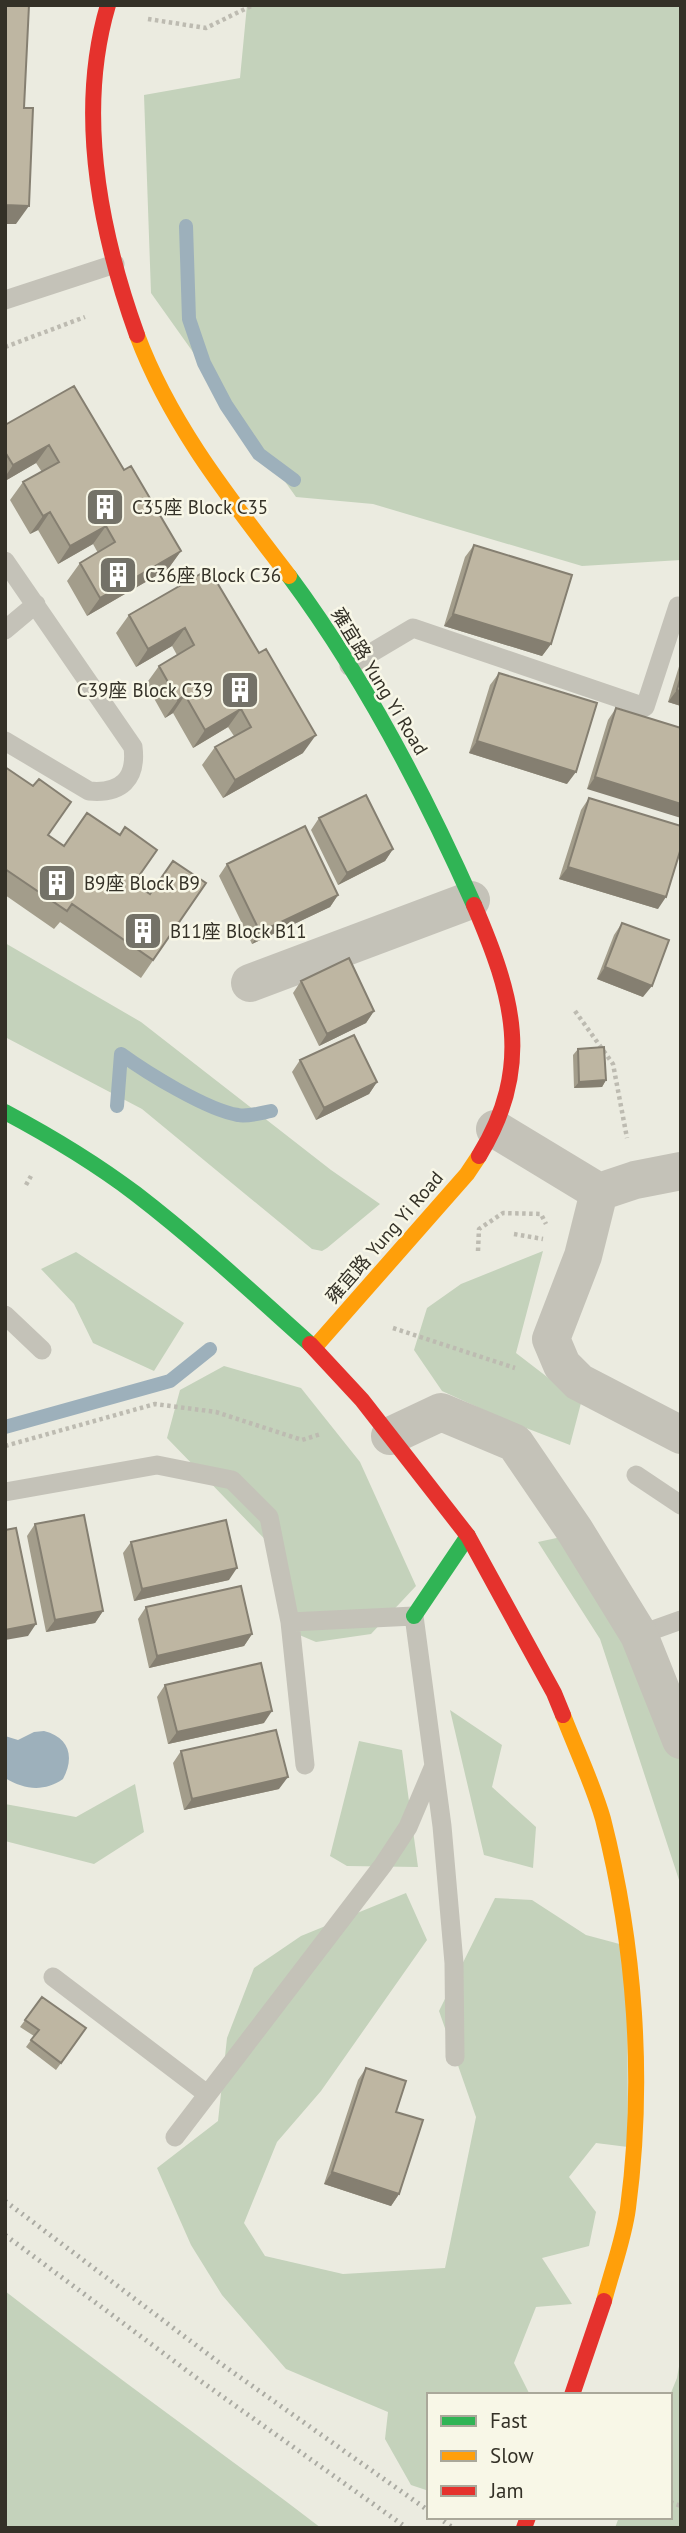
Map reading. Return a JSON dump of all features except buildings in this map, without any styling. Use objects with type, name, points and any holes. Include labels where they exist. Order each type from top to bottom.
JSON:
[{"type":"main road","name":"雍宜路 Yung Yi Road","points":[[108,5],[98,40],[93,77],[94,146],[103,215],[119,283],[142,348],[172,411],[208,470],[271,550],[329,632],[382,719],[429,808],[471,900],[508,994],[513,1026],[509,1089],[495,1129],[467,1174],[313,1348]]},
{"type":"main road","points":[[5,1112],[55,1139],[135,1193],[216,1260],[313,1348],[362,1400],[468,1536],[554,1693],[602,1816],[619,1893],[633,1993],[637,2110],[628,2211],[601,2313],[573,2393]]},
{"type":"main road","points":[[414,1616],[468,1536]]},
{"type":"street","points":[[250,983],[471,900]]},
{"type":"street","points":[[495,1129],[599,1192],[635,1180],[681,1171]]},
{"type":"street","points":[[599,1192],[586,1248],[551,1339],[562,1365],[579,1382],[681,1435]]},
{"type":"street","points":[[390,1436],[441,1412],[514,1443],[575,1531],[639,1635],[681,1740]]},
{"type":"lane","points":[[5,300],[115,264]]},
{"type":"lane","points":[[5,561],[133,747],[135,762],[130,777],[119,787],[104,792],[89,791],[5,741]]},
{"type":"lane","points":[[5,630],[36,604]]},
{"type":"lane","points":[[349,666],[413,628],[645,707],[678,606]]},
{"type":"lane","points":[[5,1315],[42,1350]]},
{"type":"lane","points":[[5,1492],[157,1465],[232,1480],[269,1517],[290,1622],[305,1765]]},
{"type":"lane","points":[[636,1475],[681,1505]]},
{"type":"lane","points":[[290,1622],[414,1616],[442,1826],[454,1963],[455,2057]]},
{"type":"lane","points":[[639,1635],[681,1620]]},
{"type":"lane","points":[[175,2137],[383,1865],[408,1827],[433,1767]]},
{"type":"lane","points":[[53,1977],[207,2094]]},
{"type":"path","points":[[148,19],[206,28],[253,5]]},
{"type":"path","points":[[5,347],[93,314]]},
{"type":"path","points":[[575,1011],[613,1064],[635,1180]]},
{"type":"path","points":[[478,1251],[479,1229],[503,1213],[541,1214],[557,1245],[586,1248]]},
{"type":"path","points":[[514,1234],[548,1240]]},
{"type":"path","points":[[393,1328],[509,1366]]},
{"type":"path","points":[[5,1446],[155,1404],[216,1412],[302,1440],[321,1434]]},
{"type":"green space","points":[[247,5],[681,5],[681,560],[582,566],[373,504],[296,497],[151,293],[144,95],[240,78]]},
{"type":"green space","points":[[5,943],[141,1022],[331,1170],[380,1204],[327,1248],[322,1251],[312,1249],[142,1109],[5,1037]]},
{"type":"green space","points":[[543,1251],[516,1353],[581,1403],[570,1445],[442,1391],[414,1350],[427,1308],[461,1284]]},
{"type":"green space","points":[[76,1252],[184,1323],[154,1371],[93,1343],[74,1304],[41,1269]]},
{"type":"green space","points":[[224,1366],[301,1388],[360,1462],[416,1586],[371,1634],[316,1642],[297,1634],[287,1562],[167,1438],[180,1390]]},
{"type":"green space","points":[[589,1531],[681,1705],[681,1886],[600,1639],[538,1542]]},
{"type":"green space","points":[[450,1710],[502,1745],[492,1787],[536,1827],[533,1868],[484,1855]]},
{"type":"green space","points":[[359,1741],[402,1750],[418,1867],[347,1866],[330,1856]]},
{"type":"green space","points":[[135,1784],[144,1832],[94,1864],[5,1841],[5,1804],[76,1817]]},
{"type":"green space","points":[[406,1893],[427,1940],[321,2091],[277,2142],[244,2223],[265,2256],[343,2274],[445,2268],[476,2117],[439,2011],[495,1898],[532,1900],[586,1935],[627,1946],[628,2147],[596,2143],[569,2177],[596,2212],[589,2246],[542,2258],[572,2304],[536,2307],[514,2363],[529,2393],[427,2393],[427,2490],[411,2485],[385,2439],[388,2412],[286,2369],[222,2295],[191,2245],[157,2168],[218,2121],[227,2038],[254,1968],[301,1936]]},
{"type":"green space","points":[[5,2291],[83,2351],[321,2528],[5,2528]]},
{"type":"green space","points":[[681,2355],[681,2528],[615,2528],[618,2519],[672,2519],[671,2393]]},
{"type":"water","points":[[44,1731],[59,1738],[67,1749],[69,1763],[63,1779],[49,1786],[34,1788],[5,1778],[5,1736],[18,1740],[34,1732]]},
{"type":"waterway","points":[[186,226],[189,319],[204,363],[226,405],[259,454],[294,480]]},
{"type":"waterway","points":[[117,1106],[121,1054],[178,1090],[225,1112],[246,1116],[271,1111]]},
{"type":"waterway","points":[[5,1427],[170,1381],[210,1349]]},
{"type":"railway","points":[[5,2201],[217,2361],[427,2510]]},
{"type":"railway","points":[[5,2235],[202,2382],[407,2528]]},
{"type":"railway","points":[[441,2519],[453,2528]]},
{"type":"traffic: fast","points":[[289,576],[367,694],[413,777],[474,905]]},
{"type":"traffic: fast","points":[[5,1112],[72,1150],[136,1194],[310,1344]]},
{"type":"traffic: fast","points":[[414,1616],[468,1536]]},
{"type":"traffic: slow","points":[[137,335],[151,368],[185,431],[224,490],[289,576]]},
{"type":"traffic: slow","points":[[314,1348],[467,1174],[479,1156]]},
{"type":"traffic: slow","points":[[563,1715],[603,1819],[623,1915],[634,2012],[636,2111],[633,2159],[626,2220],[604,2301]]},
{"type":"traffic: jam","points":[[108,5],[99,46],[93,130],[103,214],[112,255],[137,335]]},
{"type":"traffic: jam","points":[[474,905],[499,970],[512,1031],[512,1061],[507,1092],[496,1123],[479,1156]]},
{"type":"traffic: jam","points":[[310,1344],[362,1400],[468,1536],[554,1693],[563,1715]]},
{"type":"traffic: jam","points":[[573,2393],[604,2301]]},
{"type":"traffic: jam","points":[[524,2528],[527,2519]]},
{"type":"place","name":"C35座 Block C35","points":[[105,507]]},
{"type":"place","name":"C36座 Block C36","points":[[118,575]]},
{"type":"place","name":"C39座 Block C39","points":[[240,690]]},
{"type":"place","name":"B9座 Block B9","points":[[57,883]]},
{"type":"place","name":"B11座 Block B11","points":[[143,931]]}]
